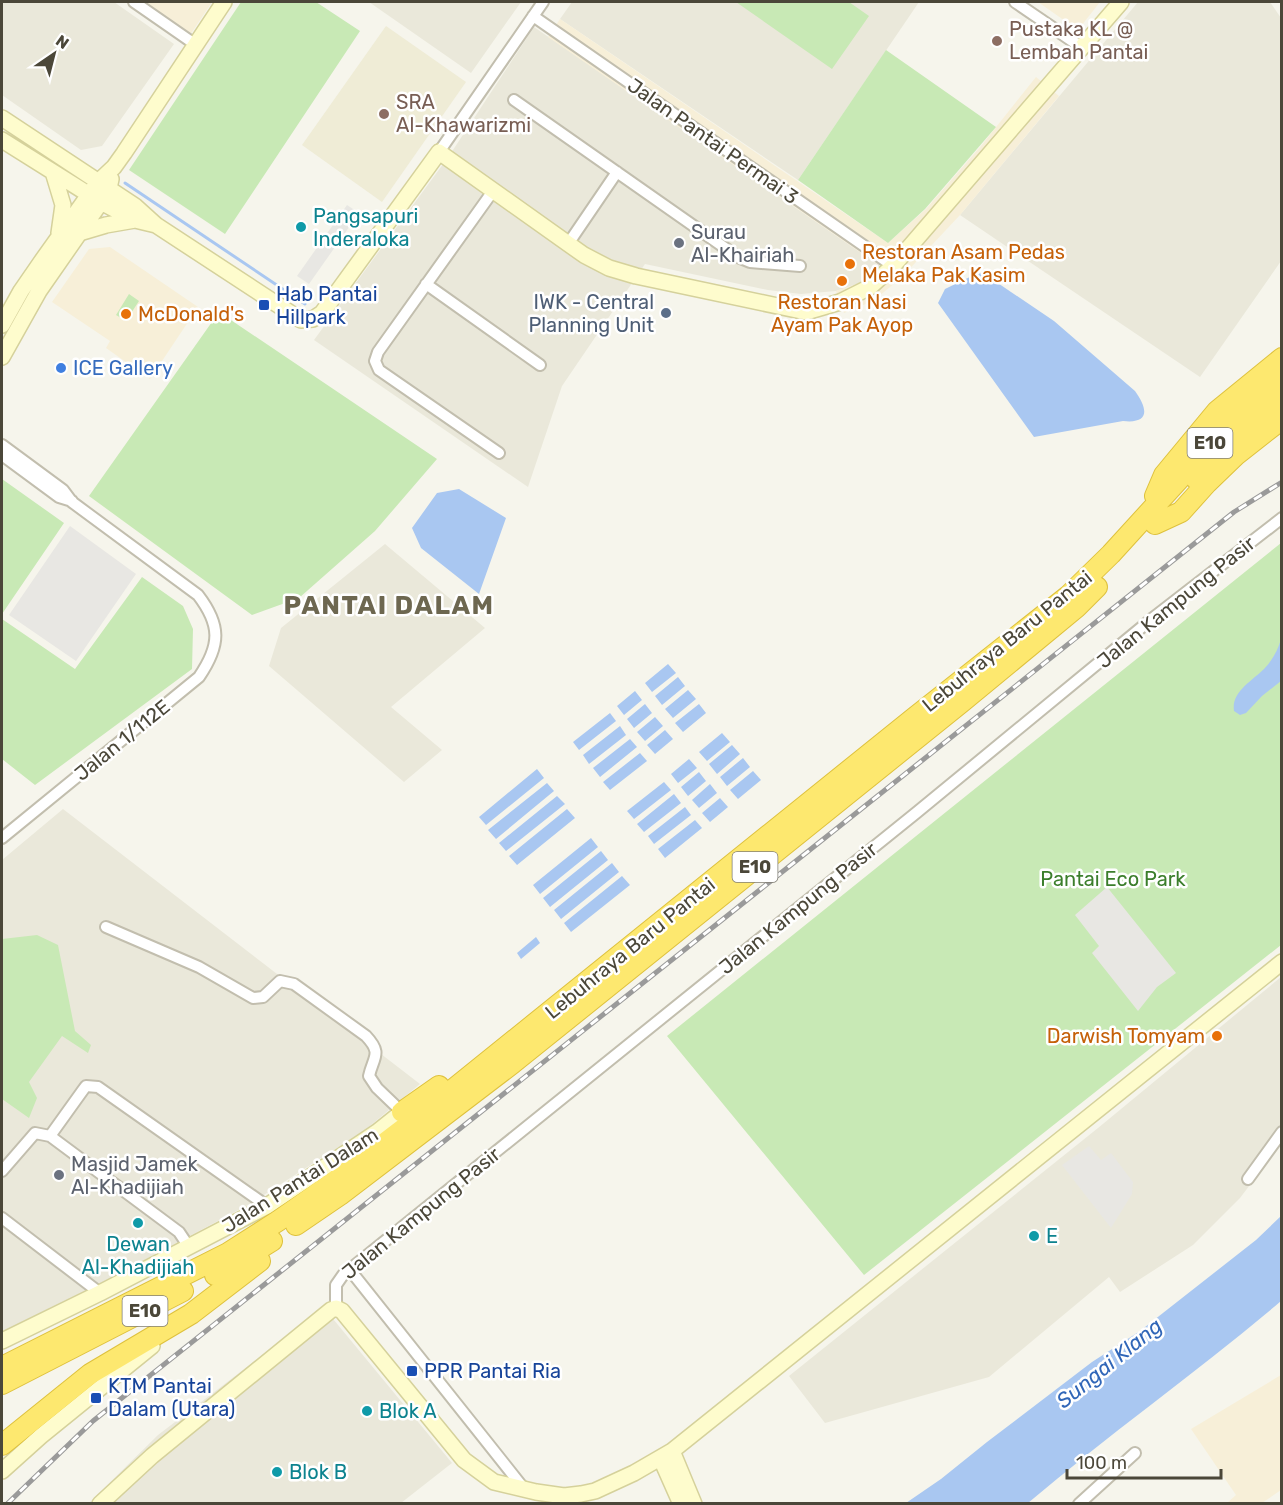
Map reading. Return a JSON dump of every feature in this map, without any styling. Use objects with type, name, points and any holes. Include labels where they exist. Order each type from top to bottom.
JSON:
[{"type":"highway","points":[[1281,358],[1217,411],[1164,475],[1151,519],[1181,512],[1236,455],[1281,419]]},
{"type":"highway","name":"Lebuhraya Baru Pantai","points":[[2,1384],[238,1262],[340,1195],[513,1064],[1077,607],[1235,418],[1281,379]]},
{"type":"highway","name":"Lebuhraya Baru Pantai","points":[[2,1367],[228,1252],[278,1221],[335,1181],[535,1025],[906,724],[1068,596],[1281,397]]},
{"type":"highway","points":[[402,1112],[498,1046],[535,1025]]},
{"type":"highway","points":[[2,1445],[67,1391],[118,1356],[191,1314],[265,1258],[285,1232]]},
{"type":"street","points":[[134,2],[196,45]]},
{"type":"street","points":[[2,357],[39,291],[79,233],[114,167],[224,2]]},
{"type":"street","points":[[2,140],[53,172],[135,206],[156,225],[301,320],[313,319],[322,313],[439,152],[543,2]]},
{"type":"street","points":[[1015,2],[1081,47]]},
{"type":"street","points":[[439,152],[584,255],[609,268],[636,276],[806,312],[840,302],[870,287],[892,266],[1121,2]]},
{"type":"street","name":"Jalan Pantai Permai 3","points":[[533,16],[892,266]]},
{"type":"street","points":[[514,100],[738,257],[750,262],[800,266]]},
{"type":"street","points":[[2,118],[135,220]]},
{"type":"street","points":[[53,172],[63,205],[58,239]]},
{"type":"street","points":[[568,244],[617,172]]},
{"type":"street","points":[[493,191],[378,352],[375,361],[379,370],[499,453]]},
{"type":"street","points":[[2,325],[21,291],[58,239],[99,192]]},
{"type":"street","points":[[79,233],[135,220],[156,225]]},
{"type":"street","points":[[426,284],[540,365]]},
{"type":"street","points":[[2,445],[63,490],[72,502]]},
{"type":"street","points":[[2,455],[59,497],[72,502]]},
{"type":"street","name":"Jalan 1/112E","points":[[2,838],[199,677],[207,666],[215,640],[216,625],[198,595],[72,502]]},
{"type":"street","name":"Jalan Kampung Pasir","points":[[336,1308],[336,1285],[350,1269],[916,813],[1153,618],[1281,518]]},
{"type":"street","points":[[106,927],[200,967],[253,998],[263,997],[280,981],[294,984],[374,1044],[377,1056],[369,1077],[402,1112]]},
{"type":"street","name":"Jalan Kampung Pasir","points":[[336,1308],[342,1311],[464,1460],[478,1472],[494,1482],[526,1490],[564,1496],[595,1491],[667,1455],[1281,962]]},
{"type":"street","points":[[50,1136],[86,1086],[98,1087],[267,1206]]},
{"type":"street","name":"Jalan Pantai Dalam","points":[[2,1341],[267,1206],[402,1112]]},
{"type":"street","points":[[1248,1179],[1281,1132]]},
{"type":"street","points":[[2,1171],[35,1133],[50,1136],[179,1232],[189,1247]]},
{"type":"street","points":[[2,1218],[100,1293]]},
{"type":"street","points":[[350,1269],[526,1490]]},
{"type":"street","name":"Jalan Kampung Pasir","points":[[100,1503],[152,1456],[336,1308]]},
{"type":"street","points":[[2,1471],[40,1436],[191,1314]]},
{"type":"street","points":[[1079,1503],[1135,1453]]},
{"type":"street","points":[[667,1455],[682,1494],[694,1503]]},
{"type":"shaded area","points":[[2,2],[114,2],[174,44],[102,146],[81,150],[2,95]]},
{"type":"shaded area","points":[[141,2],[212,2],[190,35]]},
{"type":"shaded area","points":[[369,2],[521,2],[471,73]]},
{"type":"shaded area","points":[[572,2],[919,2],[798,180],[560,19]]},
{"type":"shaded area","points":[[1038,2],[1100,2],[1078,30]]},
{"type":"shaded area","points":[[1138,2],[1270,2],[1281,18],[1281,261],[1200,377],[960,215]]},
{"type":"shaded area","points":[[560,19],[888,243],[926,209],[981,146],[1036,77],[1059,96],[960,215],[901,278],[873,301],[844,313],[836,291],[860,283],[880,266],[548,37]]},
{"type":"shaded area","name":"SRA Al-Khawarizmi","points":[[386,26],[466,82],[382,202],[302,145]]},
{"type":"shaded area","points":[[534,27],[880,266],[860,283],[836,291],[801,294],[768,290],[645,264],[562,386],[528,487],[314,340],[449,156]]},
{"type":"shaded area","points":[[347,205],[359,213],[309,284],[297,276]]},
{"type":"shaded area","points":[[110,247],[198,307],[150,379],[106,348],[110,341],[52,302],[89,249]]},
{"type":"shaded area","points":[[70,526],[136,574],[76,661],[9,615]]},
{"type":"shaded area","points":[[385,544],[485,628],[391,707],[442,750],[404,782],[269,666],[281,628]]},
{"type":"shaded area","points":[[63,809],[420,1084],[365,1130],[248,1205],[31,1320],[2,1333],[2,860]]},
{"type":"shaded area","points":[[1107,887],[1176,973],[1157,987],[1138,1011],[1092,953],[1099,946],[1075,915]]},
{"type":"shaded area","points":[[1281,977],[1281,1144],[1240,1198],[1193,1245],[1120,1292],[1109,1277],[989,1377],[825,1423],[789,1376],[1098,1128]]},
{"type":"shaded area","points":[[1089,1146],[1101,1160],[1111,1153],[1133,1182],[1132,1194],[1111,1228],[1062,1165]]},
{"type":"shaded area","name":"PPR Pantai Ria","points":[[324,1308],[452,1463],[401,1503],[88,1504],[158,1435]]},
{"type":"shaded area","points":[[1281,1375],[1281,1490],[1262,1503],[1227,1503],[1236,1495],[1191,1429]]},
{"type":"green space","points":[[241,2],[316,2],[360,31],[225,234],[129,170]]},
{"type":"green space","points":[[736,2],[849,2],[869,16],[832,69]]},
{"type":"green space","points":[[886,50],[996,127],[925,209],[888,243],[798,180]]},
{"type":"green space","points":[[129,294],[139,301],[126,321],[116,315]]},
{"type":"green space","points":[[219,312],[437,459],[375,531],[299,598],[252,615],[89,496]]},
{"type":"green space","points":[[2,479],[64,523],[2,614]]},
{"type":"green space","name":"Pantai Eco Park","points":[[1281,543],[1281,945],[864,1275],[667,1036]]},
{"type":"green space","points":[[142,577],[183,606],[193,629],[192,669],[35,785],[2,759],[2,619],[75,669]]},
{"type":"green space","points":[[37,935],[58,945],[75,1031],[91,1045],[88,1053],[62,1036],[29,1082],[37,1098],[29,1118],[2,1099],[2,939]]},
{"type":"water","points":[[983,273],[1054,321],[1135,391],[1144,409],[1142,418],[1034,437],[938,303],[945,289]]},
{"type":"water","points":[[459,489],[506,518],[479,594],[421,548],[412,528],[437,493]]},
{"type":"water","points":[[1281,639],[1281,681],[1246,713],[1240,715],[1234,711],[1236,698],[1243,687],[1270,662]]},
{"type":"water","points":[[668,664],[676,673],[652,692],[645,683]]},
{"type":"water","points":[[678,677],[685,686],[662,705],[655,696]]},
{"type":"water","points":[[688,690],[696,699],[673,718],[665,709]]},
{"type":"water","points":[[635,691],[642,700],[624,715],[617,706]]},
{"type":"water","points":[[645,704],[652,713],[634,728],[627,719]]},
{"type":"water","points":[[699,704],[706,713],[683,732],[675,723]]},
{"type":"water","points":[[610,713],[616,721],[579,750],[573,742]]},
{"type":"water","points":[[655,717],[663,726],[645,741],[637,732]]},
{"type":"water","points":[[620,726],[626,735],[589,764],[583,755]]},
{"type":"water","points":[[665,730],[673,739],[655,754],[647,745]]},
{"type":"water","points":[[722,733],[730,742],[707,761],[699,752]]},
{"type":"water","points":[[630,739],[637,747],[600,777],[593,768]]},
{"type":"water","points":[[732,745],[740,754],[717,774],[709,764]]},
{"type":"water","points":[[640,753],[647,761],[610,790],[603,782]]},
{"type":"water","points":[[743,758],[750,767],[727,786],[720,777]]},
{"type":"water","points":[[689,759],[697,768],[678,783],[671,774]]},
{"type":"water","points":[[537,769],[544,778],[486,825],[479,817]]},
{"type":"water","points":[[753,771],[761,780],[738,799],[730,790]]},
{"type":"water","points":[[699,772],[706,781],[688,796],[681,787]]},
{"type":"water","points":[[664,782],[671,790],[634,819],[627,811]]},
{"type":"water","points":[[547,783],[554,791],[496,839],[488,830]]},
{"type":"water","points":[[710,784],[717,793],[699,808],[692,800]]},
{"type":"water","points":[[674,794],[681,803],[644,832],[637,824]]},
{"type":"water","points":[[557,796],[565,804],[506,851],[499,843]]},
{"type":"water","points":[[720,798],[728,807],[710,822],[702,813]]},
{"type":"water","points":[[685,807],[691,815],[654,844],[648,836]]},
{"type":"water","points":[[567,809],[575,818],[517,865],[509,856]]},
{"type":"water","points":[[695,820],[702,828],[665,858],[658,849]]},
{"type":"water","points":[[591,838],[598,847],[540,894],[533,885]]},
{"type":"water","points":[[601,851],[608,860],[550,907],[543,898]]},
{"type":"water","points":[[612,863],[619,872],[561,919],[554,910]]},
{"type":"water","points":[[622,876],[630,885],[571,932],[564,923]]},
{"type":"water","points":[[536,937],[540,943],[521,959],[517,953]]},
{"type":"water","name":"Sungai Klang","points":[[1281,1216],[1281,1301],[1028,1503],[906,1503],[941,1479],[1092,1362],[1140,1331],[1256,1240]]},
{"type":"waterway","points":[[125,183],[305,304]]},
{"type":"railway","points":[[7,1504],[93,1421],[1234,512],[1282,482]]},
{"type":"place","name":"Pustaka KL @ Lembah Pantai","points":[[997,41]]},
{"type":"place","name":"SRA Al-Khawarizmi","points":[[384,114]]},
{"type":"place","name":"Pangsapuri Inderaloka","points":[[301,227]]},
{"type":"place","name":"Surau Al-Khairiah","points":[[679,243]]},
{"type":"place","name":"Restoran Asam Pedas Melaka Pak Kasim","points":[[850,264]]},
{"type":"place","name":"Restoran Nasi Ayam Pak Ayop","points":[[842,281]]},
{"type":"place","name":"Hab Pantai Hillpark","points":[[264,305]]},
{"type":"place","name":"IWK - Central Planning Unit","points":[[666,313]]},
{"type":"place","name":"McDonald's","points":[[126,314]]},
{"type":"place","name":"ICE Gallery","points":[[61,368]]},
{"type":"place","name":"Darwish Tomyam","points":[[1217,1036]]},
{"type":"place","name":"Masjid Jamek Al-Khadijiah","points":[[59,1175]]},
{"type":"place","name":"Dewan Al-Khadijiah","points":[[138,1223]]},
{"type":"place","name":"E","points":[[1034,1236]]},
{"type":"place","name":"PPR Pantai Ria","points":[[412,1371]]},
{"type":"place","name":"KTM Pantai Dalam (Utara)","points":[[96,1398]]},
{"type":"place","name":"Blok A","points":[[367,1411]]},
{"type":"place","name":"Blok B","points":[[277,1472]]},
{"type":"district","name":"PANTAI DALAM","points":[[389,605]]}]
